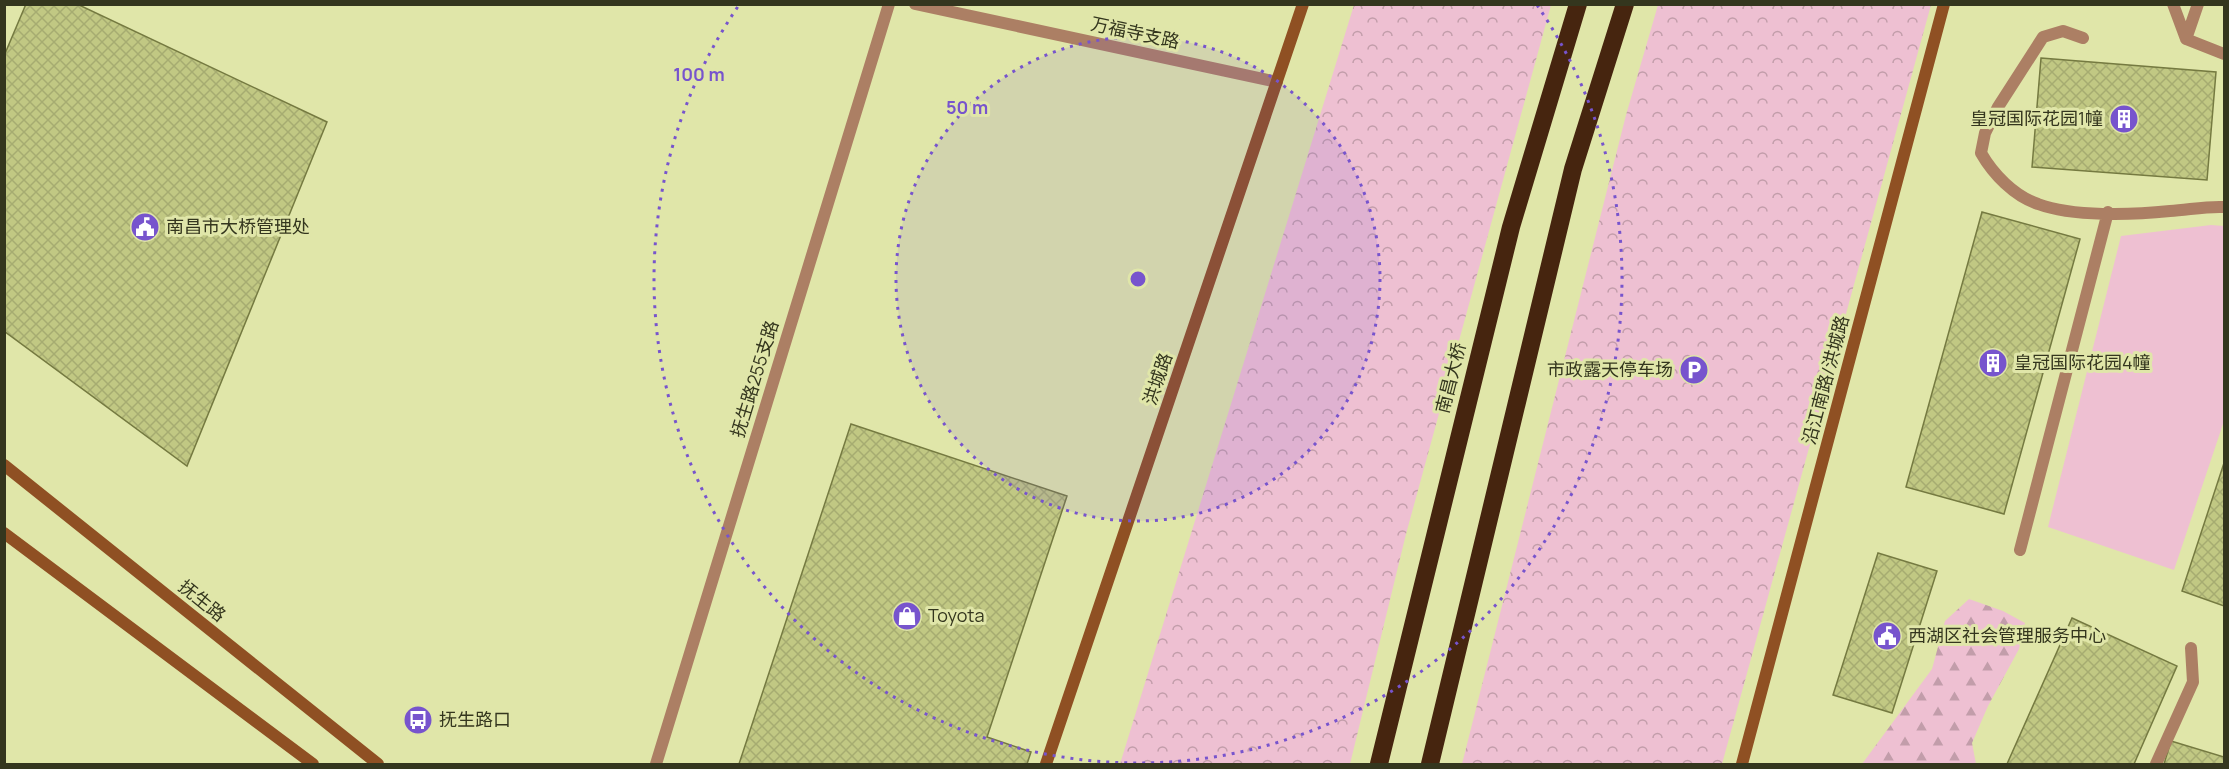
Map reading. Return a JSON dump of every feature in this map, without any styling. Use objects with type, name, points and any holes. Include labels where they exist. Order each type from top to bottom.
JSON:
[{"type":"highway","name":"南昌大桥","points":[[1379,765],[1511,227],[1578,4]]},
{"type":"highway","points":[[1430,765],[1573,169],[1625,4]]},
{"type":"street","name":"抚生路255支路","points":[[656,765],[889,4]]},
{"type":"street","name":"万福寺支路","points":[[915,4],[1277,82]]},
{"type":"street","name":"洪城路","points":[[1046,765],[1303,4]]},
{"type":"street","name":"沿江南路/洪城路","points":[[1742,765],[1944,4]]},
{"type":"street","points":[[2173,4],[2186,39],[2224,54]]},
{"type":"street","points":[[2186,39],[2198,4]]},
{"type":"street","points":[[2084,38],[2063,31],[2043,38],[1998,107],[1985,133],[1981,153],[1989,168],[2008,187],[2036,204],[2064,210],[2108,212],[2224,207]]},
{"type":"street","points":[[2020,550],[2108,212]]},
{"type":"street","name":"抚生路","points":[[4,465],[378,765]]},
{"type":"street","points":[[4,532],[313,765]]},
{"type":"street","points":[[2156,765],[2193,682],[2192,648]]},
{"type":"green space","points":[[1354,5],[1551,5],[1406,534],[1350,764],[1120,764]]},
{"type":"green space","name":"市政露天停车场","points":[[1658,5],[1931,5],[1722,764],[1462,764],[1626,115]]},
{"type":"green space","points":[[2211,225],[2224,226],[2224,421],[2174,570],[2048,527],[2121,236]]},
{"type":"green space","points":[[1969,599],[2003,611],[2025,623],[2019,649],[1988,706],[1972,743],[1976,764],[1862,764],[1932,669],[1945,621]]},
{"type":"building","name":"南昌市大桥管理处","points":[[26,4],[77,4],[327,122],[187,466],[4,331],[4,56]]},
{"type":"building","name":"皇冠国际花园1幢","points":[[2041,58],[2216,72],[2207,180],[2032,167]]},
{"type":"building","name":"皇冠国际花园4幢","points":[[1982,212],[2080,239],[2004,514],[1906,487]]},
{"type":"building","name":"Toyota","points":[[851,424],[1067,496],[987,737],[1031,752],[1027,764],[739,764]]},
{"type":"building","points":[[2224,463],[2224,606],[2182,591]]},
{"type":"building","points":[[1878,553],[1937,571],[1892,713],[1833,695]]},
{"type":"building","points":[[2072,618],[2177,666],[2134,764],[2007,764]]},
{"type":"building","points":[[2171,741],[2224,757],[2224,764],[2164,764]]},
{"type":"place","name":"皇冠国际花园1幢","points":[[2124,119]]},
{"type":"place","name":"南昌市大桥管理处","points":[[145,227]]},
{"type":"place","name":"皇冠国际花园4幢","points":[[1993,363]]},
{"type":"place","name":"市政露天停车场","points":[[1694,370]]},
{"type":"place","name":"Toyota","points":[[907,616]]},
{"type":"place","name":"西湖区社会管理服务中心","points":[[1887,636]]},
{"type":"place","name":"抚生路口","points":[[418,720]]}]
